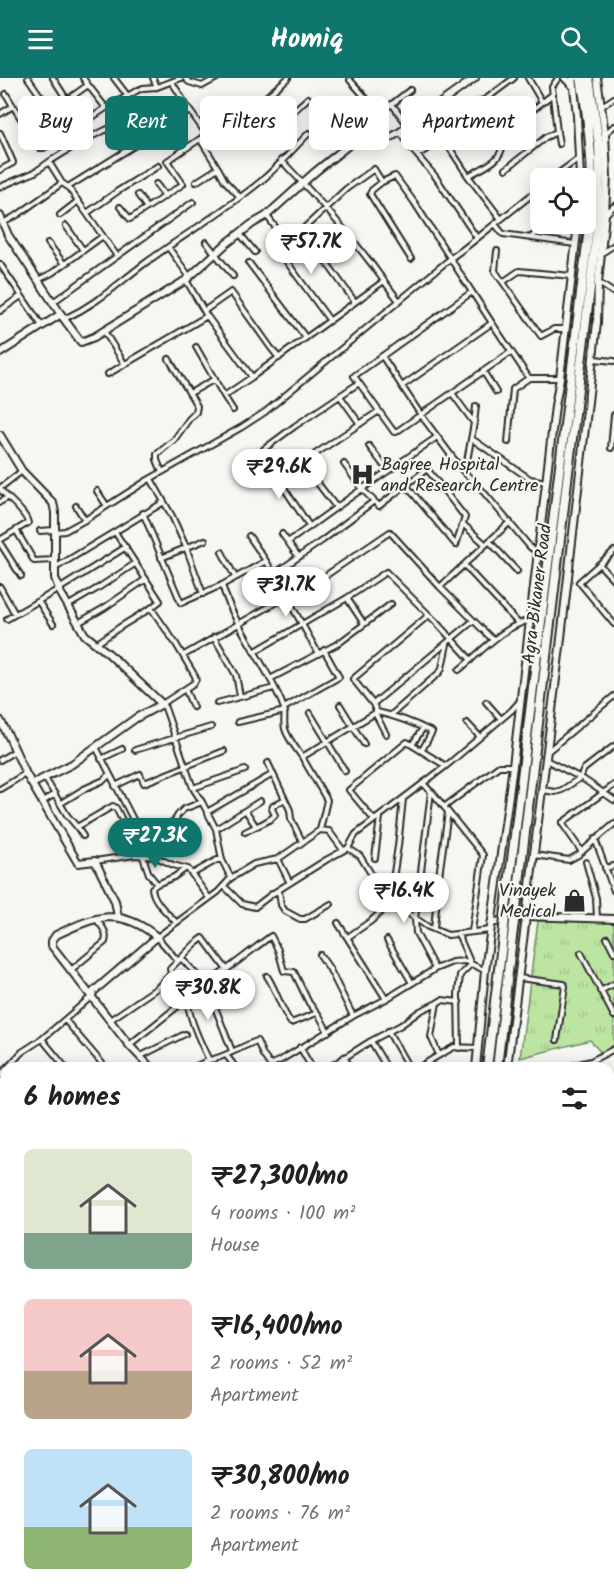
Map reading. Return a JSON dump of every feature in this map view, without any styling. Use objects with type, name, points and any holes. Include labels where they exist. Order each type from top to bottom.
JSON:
[{"type":"highway","points":[[581,78],[588,119],[592,173],[591,247]]},
{"type":"highway","points":[[488,1062],[547,560],[591,247],[599,213],[600,171],[597,126],[589,78]]},
{"type":"highway","name":"Agra Bikaner Road","points":[[498,1062],[591,247]]},
{"type":"street","points":[[28,78],[41,96]]},
{"type":"street","points":[[53,78],[64,96]]},
{"type":"street","points":[[83,78],[105,107]]},
{"type":"street","points":[[114,78],[127,95],[143,88],[157,87],[183,78],[202,86],[217,78]]},
{"type":"street","points":[[153,78],[157,87]]},
{"type":"street","points":[[267,96],[288,78]]},
{"type":"street","points":[[450,96],[475,78]]},
{"type":"street","points":[[490,96],[514,78]]},
{"type":"street","points":[[528,78],[542,102]]},
{"type":"street","points":[[558,78],[552,87],[559,144]]},
{"type":"street","points":[[566,78],[574,88]]},
{"type":"street","points":[[573,78],[578,116],[580,168]]},
{"type":"street","points":[[508,1062],[594,359],[607,176],[605,134],[597,78]]},
{"type":"street","points":[[350,80],[364,96]]},
{"type":"street","points":[[172,82],[200,125]]},
{"type":"street","points":[[73,96],[88,86]]},
{"type":"street","points":[[389,106],[410,90]]},
{"type":"street","points":[[6,94],[18,114]]},
{"type":"street","points":[[536,107],[553,94]]},
{"type":"street","points":[[297,108],[308,98]]},
{"type":"street","points":[[601,107],[614,98]]},
{"type":"street","points":[[392,104],[401,116]]},
{"type":"street","points":[[0,114],[13,106]]},
{"type":"street","points":[[605,134],[614,126]]},
{"type":"street","points":[[389,138],[400,132],[435,176],[477,238]]},
{"type":"street","points":[[506,169],[557,132]]},
{"type":"street","points":[[0,133],[13,162],[0,170]]},
{"type":"street","points":[[0,353],[42,326],[82,311],[98,300],[262,180],[309,133]]},
{"type":"street","points":[[120,207],[129,219],[183,184],[168,161],[200,139]]},
{"type":"street","points":[[0,187],[35,171],[67,150]]},
{"type":"street","points":[[68,187],[127,150]]},
{"type":"street","points":[[207,150],[225,181],[240,197]]},
{"type":"street","points":[[62,183],[19,214],[2,219],[3,232],[81,342],[94,337],[188,278],[240,233],[266,216],[342,150]]},
{"type":"street","points":[[417,155],[426,150]]},
{"type":"street","points":[[451,150],[501,219]]},
{"type":"street","points":[[468,176],[496,161],[502,150]]},
{"type":"street","points":[[566,168],[580,158]]},
{"type":"street","points":[[281,160],[348,233],[399,301]]},
{"type":"street","points":[[49,162],[117,256]]},
{"type":"street","points":[[87,213],[158,166]]},
{"type":"street","points":[[196,182],[218,168]]},
{"type":"street","points":[[355,302],[302,230],[346,189],[374,169],[382,182]]},
{"type":"street","points":[[607,176],[614,170]]},
{"type":"street","points":[[411,259],[370,194],[382,182],[395,176],[414,201],[529,378]]},
{"type":"street","points":[[156,184],[165,196]]},
{"type":"street","points":[[138,195],[147,208]]},
{"type":"street","points":[[40,531],[65,531],[265,412],[451,258],[530,196]]},
{"type":"street","points":[[60,214],[78,201]]},
{"type":"street","points":[[53,302],[193,202]]},
{"type":"street","points":[[605,214],[614,206]]},
{"type":"street","points":[[266,216],[279,232]]},
{"type":"street","points":[[495,224],[503,234],[575,244]]},
{"type":"street","points":[[66,226],[83,250]]},
{"type":"street","points":[[240,233],[255,252]]},
{"type":"street","points":[[529,238],[534,234]]},
{"type":"street","points":[[477,1062],[485,970],[513,766],[576,234]]},
{"type":"street","points":[[38,280],[52,273],[103,236]]},
{"type":"street","points":[[206,242],[233,276]]},
{"type":"street","points":[[48,243],[64,264]]},
{"type":"street","points":[[273,243],[330,321]]},
{"type":"street","points":[[602,254],[614,245]]},
{"type":"street","points":[[168,248],[188,278],[207,316],[252,377]]},
{"type":"street","points":[[497,251],[495,271],[541,336],[554,328],[566,328]]},
{"type":"street","points":[[249,263],[306,338]]},
{"type":"street","points":[[0,264],[42,326]]},
{"type":"street","points":[[503,282],[519,271],[572,276]]},
{"type":"street","points":[[224,396],[384,281]]},
{"type":"street","points":[[598,283],[614,293]]},
{"type":"street","points":[[204,311],[231,291],[279,358]]},
{"type":"street","points":[[472,292],[354,376],[396,432],[512,352]]},
{"type":"street","points":[[0,311],[21,296]]},
{"type":"street","points":[[108,374],[207,316]]},
{"type":"street","points":[[402,386],[492,323]]},
{"type":"street","points":[[104,330],[124,363]]},
{"type":"street","points":[[196,347],[233,410]]},
{"type":"street","points":[[382,356],[421,415],[465,473],[530,547],[538,553]]},
{"type":"street","points":[[162,472],[157,454],[174,440],[196,412],[197,406],[169,359]]},
{"type":"street","points":[[594,359],[614,361]]},
{"type":"street","points":[[483,371],[496,392]]},
{"type":"street","points":[[508,442],[513,389],[529,378],[560,378]]},
{"type":"street","points":[[190,393],[215,379]]},
{"type":"street","points":[[264,449],[359,383]]},
{"type":"street","points":[[452,393],[474,423]]},
{"type":"street","points":[[340,396],[360,424]]},
{"type":"street","points":[[465,473],[476,406]]},
{"type":"street","points":[[310,527],[278,479],[379,411]]},
{"type":"street","points":[[611,448],[614,415]]},
{"type":"street","points":[[0,435],[22,471],[53,503],[55,578],[59,590],[85,635],[110,654],[165,708],[193,788],[216,829],[222,860],[231,878]]},
{"type":"street","points":[[288,542],[437,437]]},
{"type":"street","points":[[472,439],[530,479],[546,482]]},
{"type":"street","points":[[369,446],[388,471]]},
{"type":"street","points":[[344,464],[362,489],[379,506],[406,485],[427,469],[465,517],[456,545],[406,485]]},
{"type":"street","points":[[21,576],[0,541],[28,523],[28,520],[0,488],[22,471]]},
{"type":"street","points":[[151,479],[186,548],[203,594]]},
{"type":"street","points":[[316,480],[336,507]]},
{"type":"street","points":[[98,492],[107,506]]},
{"type":"street","points":[[0,502],[7,498]]},
{"type":"street","points":[[274,574],[332,534],[374,501]]},
{"type":"street","points":[[55,568],[164,502]]},
{"type":"street","points":[[76,506],[85,520]]},
{"type":"street","points":[[143,513],[181,603],[222,585],[266,561]]},
{"type":"street","points":[[440,587],[510,522]]},
{"type":"street","points":[[464,524],[517,571]]},
{"type":"street","points":[[16,530],[34,561],[55,560]]},
{"type":"street","points":[[96,644],[160,601],[115,532]]},
{"type":"street","points":[[183,655],[287,599],[390,532],[493,640]]},
{"type":"street","points":[[282,534],[298,556]]},
{"type":"street","points":[[249,536],[274,574],[318,653]]},
{"type":"street","points":[[161,558],[205,540]]},
{"type":"street","points":[[7,619],[59,590],[126,547]]},
{"type":"street","points":[[567,582],[579,582],[614,551]]},
{"type":"street","points":[[222,552],[235,577]]},
{"type":"street","points":[[68,606],[136,563]]},
{"type":"street","points":[[599,564],[614,580]]},
{"type":"street","points":[[464,565],[518,623]]},
{"type":"street","points":[[254,652],[347,598],[386,572],[429,615],[449,641],[471,660]]},
{"type":"street","points":[[78,623],[146,579]]},
{"type":"street","points":[[579,582],[614,624]]},
{"type":"street","points":[[222,585],[238,624],[285,710],[285,728],[327,800],[320,830]]},
{"type":"street","points":[[0,587],[15,614]]},
{"type":"street","points":[[347,598],[364,624]]},
{"type":"street","points":[[38,601],[53,624]]},
{"type":"street","points":[[270,679],[339,643],[391,604]]},
{"type":"street","points":[[32,784],[72,764],[136,718],[185,689],[196,679],[183,655],[151,608]]},
{"type":"street","points":[[386,734],[374,704],[353,679],[429,615]]},
{"type":"street","points":[[459,670],[493,640],[518,623],[530,620]]},
{"type":"street","points":[[374,704],[473,621]]},
{"type":"street","points":[[214,637],[236,675],[240,696]]},
{"type":"street","points":[[391,715],[440,672],[449,641]]},
{"type":"street","points":[[238,722],[285,710],[339,677],[324,650]]},
{"type":"street","points":[[217,703],[274,688]]},
{"type":"street","points":[[185,689],[194,707]]},
{"type":"street","points":[[547,753],[614,696]]},
{"type":"street","points":[[224,886],[242,904],[255,907],[348,848],[356,834],[446,766],[521,700]]},
{"type":"street","points":[[486,702],[501,719]]},
{"type":"street","points":[[340,705],[364,744]]},
{"type":"street","points":[[310,713],[345,771]]},
{"type":"street","points":[[302,758],[376,713],[391,715],[432,732],[422,750]]},
{"type":"street","points":[[0,720],[26,774],[78,863],[135,855],[156,857],[188,869],[209,898]]},
{"type":"street","points":[[467,723],[480,738]]},
{"type":"street","points":[[135,750],[211,728]]},
{"type":"street","points":[[412,745],[423,728]]},
{"type":"street","points":[[374,820],[349,790],[407,742],[446,766]]},
{"type":"street","points":[[542,790],[555,792],[562,790],[579,778],[584,769],[614,746]]},
{"type":"street","points":[[96,747],[139,831],[144,833],[168,825],[184,809],[202,802]]},
{"type":"street","points":[[101,759],[123,749]]},
{"type":"street","points":[[0,760],[16,751]]},
{"type":"street","points":[[115,786],[140,774],[144,783],[224,751]]},
{"type":"street","points":[[546,760],[614,800]]},
{"type":"street","points":[[268,763],[302,841]]},
{"type":"street","points":[[444,807],[499,766],[513,766]]},
{"type":"street","points":[[193,788],[245,770]]},
{"type":"street","points":[[0,789],[26,774]]},
{"type":"street","points":[[207,812],[273,774]]},
{"type":"street","points":[[61,803],[110,775]]},
{"type":"street","points":[[45,778],[83,836]]},
{"type":"street","points":[[423,783],[483,855],[472,931]]},
{"type":"street","points":[[582,852],[562,823],[614,785]]},
{"type":"street","points":[[431,792],[415,919],[416,933],[435,969]]},
{"type":"street","points":[[42,802],[56,794]]},
{"type":"street","points":[[348,937],[370,921],[391,901],[403,798]]},
{"type":"street","points":[[245,832],[274,817],[273,806],[285,799]]},
{"type":"street","points":[[216,829],[260,801]]},
{"type":"street","points":[[77,827],[113,806],[122,820]]},
{"type":"street","points":[[246,811],[255,825]]},
{"type":"street","points":[[434,929],[448,812]]},
{"type":"street","points":[[375,858],[380,816]]},
{"type":"street","points":[[534,855],[569,860],[582,852],[614,824]]},
{"type":"street","points":[[12,1062],[65,1020],[91,997],[94,991],[157,937],[209,898],[231,878],[254,864],[278,859],[320,830],[329,831],[343,850]]},
{"type":"street","points":[[156,857],[159,844],[175,834]]},
{"type":"street","points":[[595,839],[614,891]]},
{"type":"street","points":[[348,848],[360,856],[381,890],[391,901],[428,927],[448,935],[491,927],[526,916],[614,919]]},
{"type":"street","points":[[143,857],[149,874],[157,884]]},
{"type":"street","points":[[278,859],[290,883]]},
{"type":"street","points":[[192,874],[217,860],[222,860]]},
{"type":"street","points":[[95,861],[115,901],[118,917]]},
{"type":"street","points":[[586,862],[596,898],[597,918]]},
{"type":"street","points":[[605,868],[614,866]]},
{"type":"street","points":[[176,922],[164,909],[152,888],[174,878],[185,869]]},
{"type":"street","points":[[279,891],[281,905],[300,919],[305,919],[331,904]]},
{"type":"street","points":[[144,1062],[109,1021],[52,946],[56,935],[95,919],[118,917],[139,924],[157,937],[206,984],[232,1051]]},
{"type":"street","points":[[71,971],[105,942],[105,931],[95,919]]},
{"type":"street","points":[[338,923],[386,999]]},
{"type":"street","points":[[458,934],[471,964]]},
{"type":"street","points":[[206,984],[271,936],[284,971],[294,972],[309,1003],[328,1032]]},
{"type":"street","points":[[209,1060],[192,1018],[187,999],[188,994],[171,974],[170,969],[203,938],[227,970]]},
{"type":"street","points":[[607,938],[614,952]]},
{"type":"street","points":[[387,940],[412,983]]},
{"type":"street","points":[[580,953],[614,1016]]},
{"type":"street","points":[[320,955],[353,1016]]},
{"type":"street","points":[[278,1062],[435,969],[452,962],[465,962],[485,970]]},
{"type":"street","points":[[459,1048],[460,975],[471,964]]},
{"type":"street","points":[[109,1021],[157,988],[171,974]]},
{"type":"street","points":[[267,976],[283,1012],[291,1023],[317,1013]]},
{"type":"street","points":[[518,978],[564,984],[557,1040]]},
{"type":"street","points":[[600,991],[614,984]]},
{"type":"street","points":[[129,1045],[187,999]]},
{"type":"street","points":[[337,1062],[442,1000],[459,1002]]},
{"type":"street","points":[[437,1003],[431,1037],[439,1055]]},
{"type":"street","points":[[65,1020],[101,1062]]},
{"type":"street","points":[[388,1031],[406,1062]]},
{"type":"street","points":[[140,1056],[185,1034]]},
{"type":"street","points":[[42,1039],[61,1062]]},
{"type":"street","points":[[205,1062],[218,1059],[257,1041],[268,1062]]},
{"type":"street","points":[[371,1041],[383,1062]]},
{"type":"street","points":[[300,1047],[309,1062]]},
{"type":"street","points":[[428,1062],[454,1047],[478,1048]]},
{"type":"street","points":[[587,1062],[614,1048]]},
{"type":"street","points":[[226,1054],[232,1062]]},
{"type":"street","points":[[344,1057],[347,1062]]},
{"type":"green space","points":[[538,921],[614,921],[614,1049],[603,1055],[590,1040],[520,1058]]},
{"type":"place","name":"Bagree Hospital and Research Centre","points":[[363,475]]},
{"type":"place","name":"Vinayek Medical","points":[[574,901]]}]
